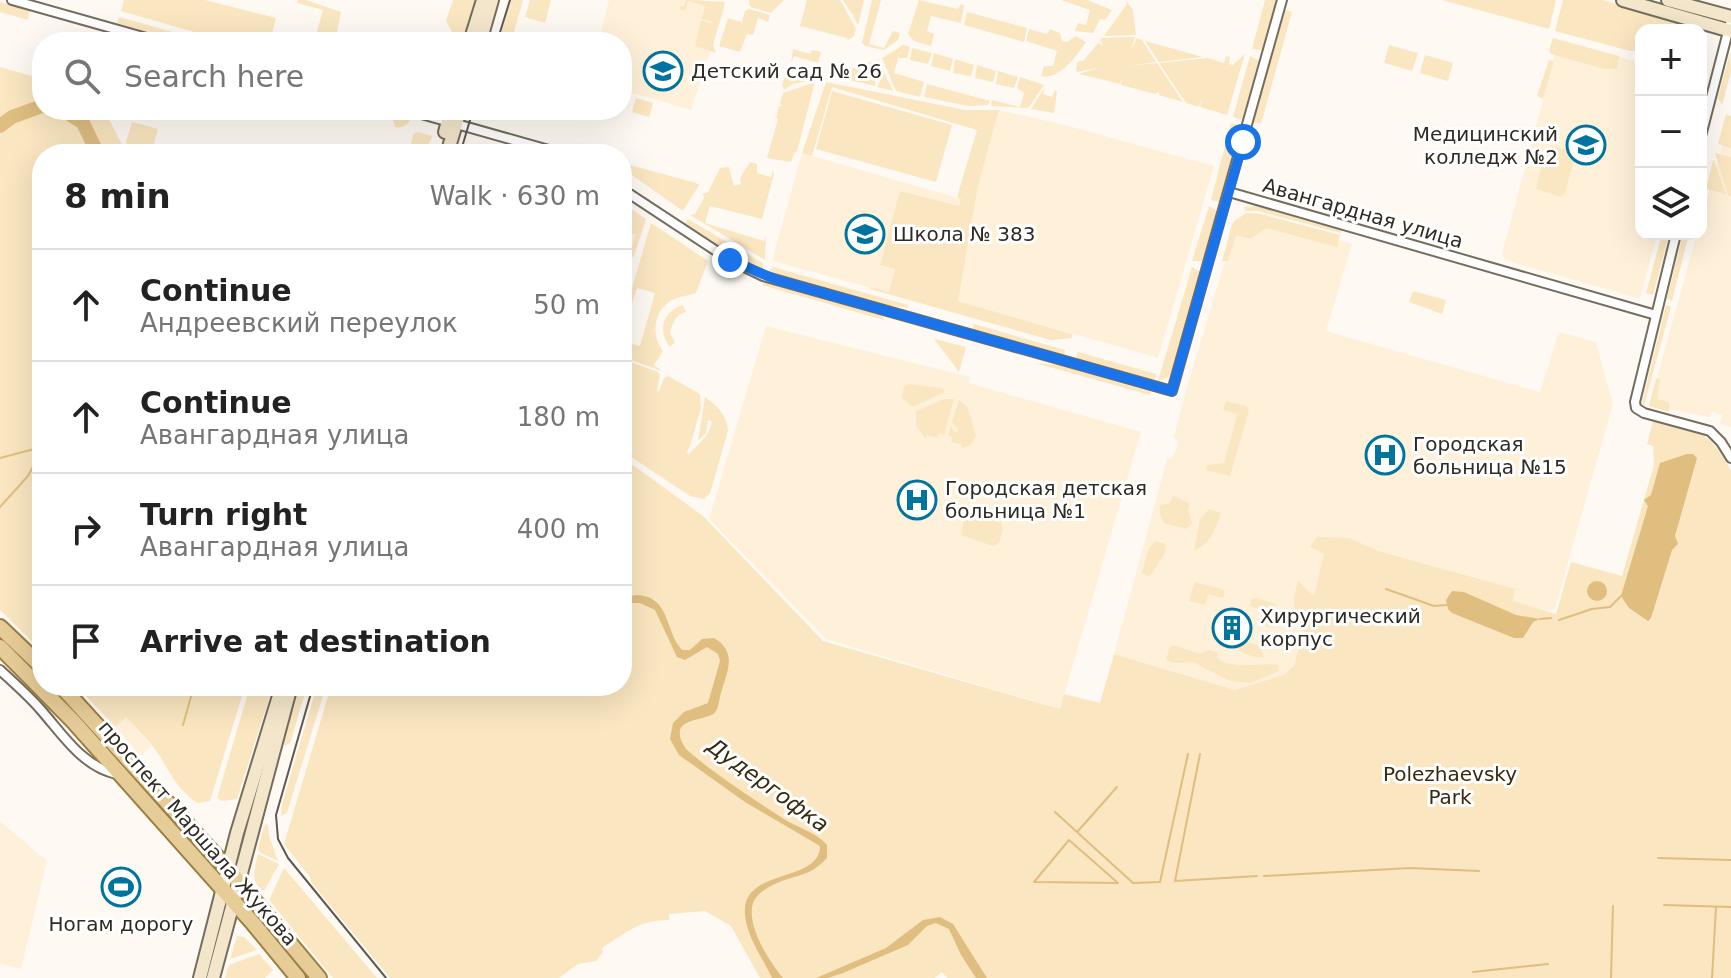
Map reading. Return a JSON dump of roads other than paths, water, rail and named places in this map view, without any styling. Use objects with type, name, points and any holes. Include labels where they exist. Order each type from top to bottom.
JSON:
[{"type":"main road","points":[[473,32],[483,0]]},
{"type":"main road","points":[[483,32],[492,0]]},
{"type":"main road","points":[[1623,0],[1730,24]]},
{"type":"main road","points":[[1668,0],[1730,24]]},
{"type":"main road","points":[[442,144],[451,120]]},
{"type":"main road","points":[[448,144],[452,120]]},
{"type":"main road","points":[[0,627],[32,657]]},
{"type":"main road","name":"проспект Маршала Жукова","points":[[0,647],[32,679]]},
{"type":"main road","name":"проспект Маршала Жукова","points":[[48,696],[298,978]]},
{"type":"main road","name":"проспект Маршала Жукова","points":[[70,696],[238,880],[319,978]]},
{"type":"main road","points":[[213,978],[227,895],[227,868],[279,696]]},
{"type":"main road","points":[[200,978],[227,895],[238,880],[288,696]]},
{"type":"street","points":[[12,0],[126,32]]},
{"type":"street","points":[[632,196],[730,260],[763,276],[1172,391],[1282,0]]},
{"type":"street","points":[[1707,113],[1730,24]]},
{"type":"street","points":[[458,120],[532,144]]},
{"type":"street","name":"Авангардная улица","points":[[1229,192],[1656,315]]},
{"type":"street","points":[[1675,240],[1636,408],[1644,413],[1710,431],[1731,458]]},
{"type":"street","points":[[0,670],[85,758],[105,771],[121,775]]},
{"type":"waterway","name":"Дудергофка","points":[[0,126],[12,117],[32,110]]},
{"type":"waterway","name":"Дудергофка","points":[[78,120],[93,144]]},
{"type":"waterway","points":[[0,458],[32,450]]},
{"type":"waterway","points":[[0,507],[32,469]]},
{"type":"waterway","points":[[1386,589],[1434,606],[1446,605]]},
{"type":"waterway","points":[[1559,620],[1592,609],[1610,607],[1621,596]]},
{"type":"waterway","points":[[1540,619],[1551,618]]},
{"type":"waterway","points":[[183,725],[191,696]]},
{"type":"waterway","points":[[1055,812],[1133,883],[1160,882],[1188,754]]},
{"type":"waterway","points":[[1200,754],[1175,881],[1257,876]]},
{"type":"waterway","points":[[1078,831],[1117,787]]},
{"type":"waterway","points":[[1069,840],[1118,883],[1034,882],[1069,840]]},
{"type":"waterway","points":[[1658,858],[1731,860]]},
{"type":"waterway","points":[[1264,876],[1410,868],[1479,871]]},
{"type":"waterway","points":[[1664,905],[1731,907]]},
{"type":"waterway","points":[[1611,978],[1613,906]]},
{"type":"waterway","points":[[1712,978],[1716,907]]},
{"type":"waterway","points":[[1473,972],[1548,964]]},
{"type":"tram line","points":[[500,32],[510,0]]},
{"type":"tram line","points":[[463,144],[470,120]]},
{"type":"tram line","points":[[310,696],[276,815],[278,839],[288,858],[386,978]]},
{"type":"place","name":"Детский сад № 26","points":[[663,71]]},
{"type":"place","name":"Медицинский колледж №2","points":[[1586,145]]},
{"type":"place","name":"Школа № 383","points":[[865,234]]},
{"type":"place","name":"Городская больница №15","points":[[1385,455]]},
{"type":"place","name":"Городская детская больница №1","points":[[917,500]]},
{"type":"place","name":"Хирургический корпус","points":[[1232,628]]},
{"type":"place","name":"Ногам дорогу","points":[[121,887]]},
{"type":"park label","name":"Polezhaevsky Park","points":[[1450,786]]}]
